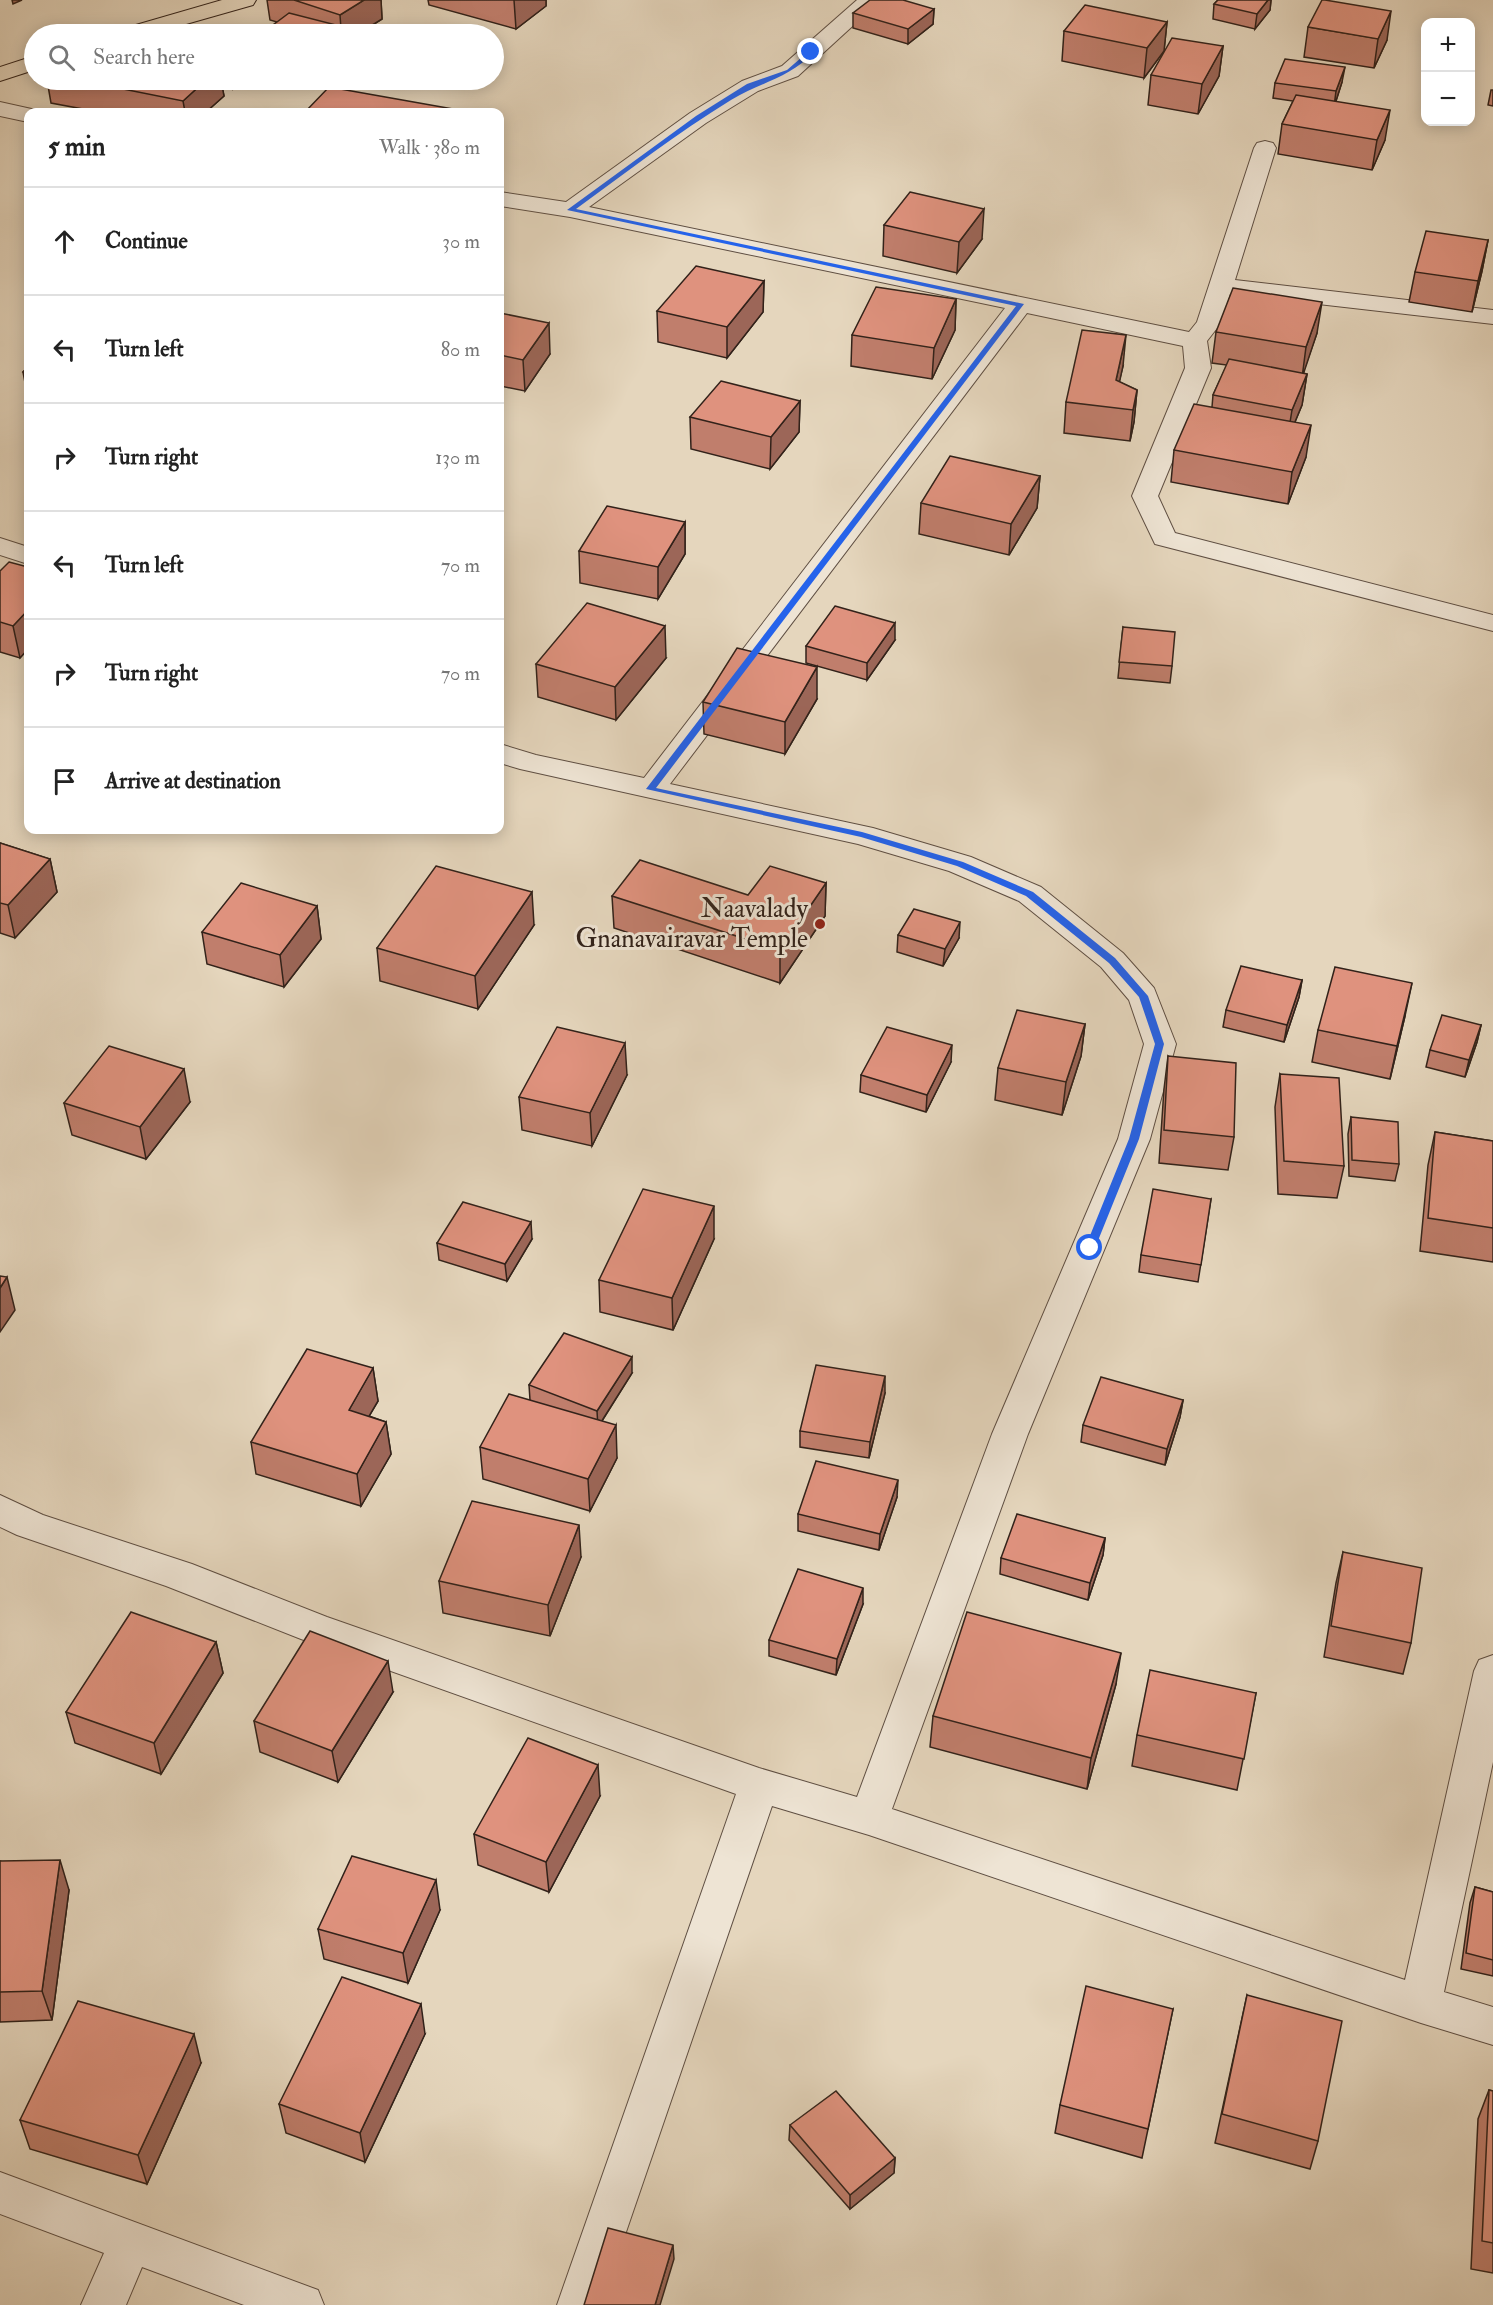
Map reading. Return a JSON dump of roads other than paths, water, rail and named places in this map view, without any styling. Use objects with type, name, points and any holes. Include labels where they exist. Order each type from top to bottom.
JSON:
[{"type":"main road","points":[[164,24],[245,0]]},
{"type":"main road","points":[[0,74],[24,66]]},
{"type":"street","points":[[570,210],[698,118],[750,86],[790,71],[870,0]]},
{"type":"street","points":[[0,109],[24,114]]},
{"type":"street","points":[[1265,148],[1209,323],[1195,341],[1198,368],[1145,496],[1164,538],[1493,623]]},
{"type":"street","points":[[504,200],[570,210],[1195,341]]},
{"type":"street","points":[[1221,286],[1493,317]]},
{"type":"street","points":[[651,789],[1021,304]]},
{"type":"street","points":[[0,546],[24,555]]},
{"type":"street","points":[[504,754],[530,763],[862,835],[960,864],[1030,894],[1112,960],[1143,996],[1160,1044],[1134,1139],[1010,1434],[869,1818]]},
{"type":"street","points":[[0,1510],[30,1525],[180,1575],[335,1635],[759,1785],[869,1818],[1421,2004],[1493,2026]]},
{"type":"street","points":[[1421,2004],[1493,1671]]},
{"type":"street","points":[[579,2305],[759,1785]]},
{"type":"street","points":[[0,2193],[302,2305]]},
{"type":"street","points":[[104,2305],[131,2242]]},
{"type":"place","name":"Naavalady Gnanavairavar Temple","points":[[820,924]]}]
